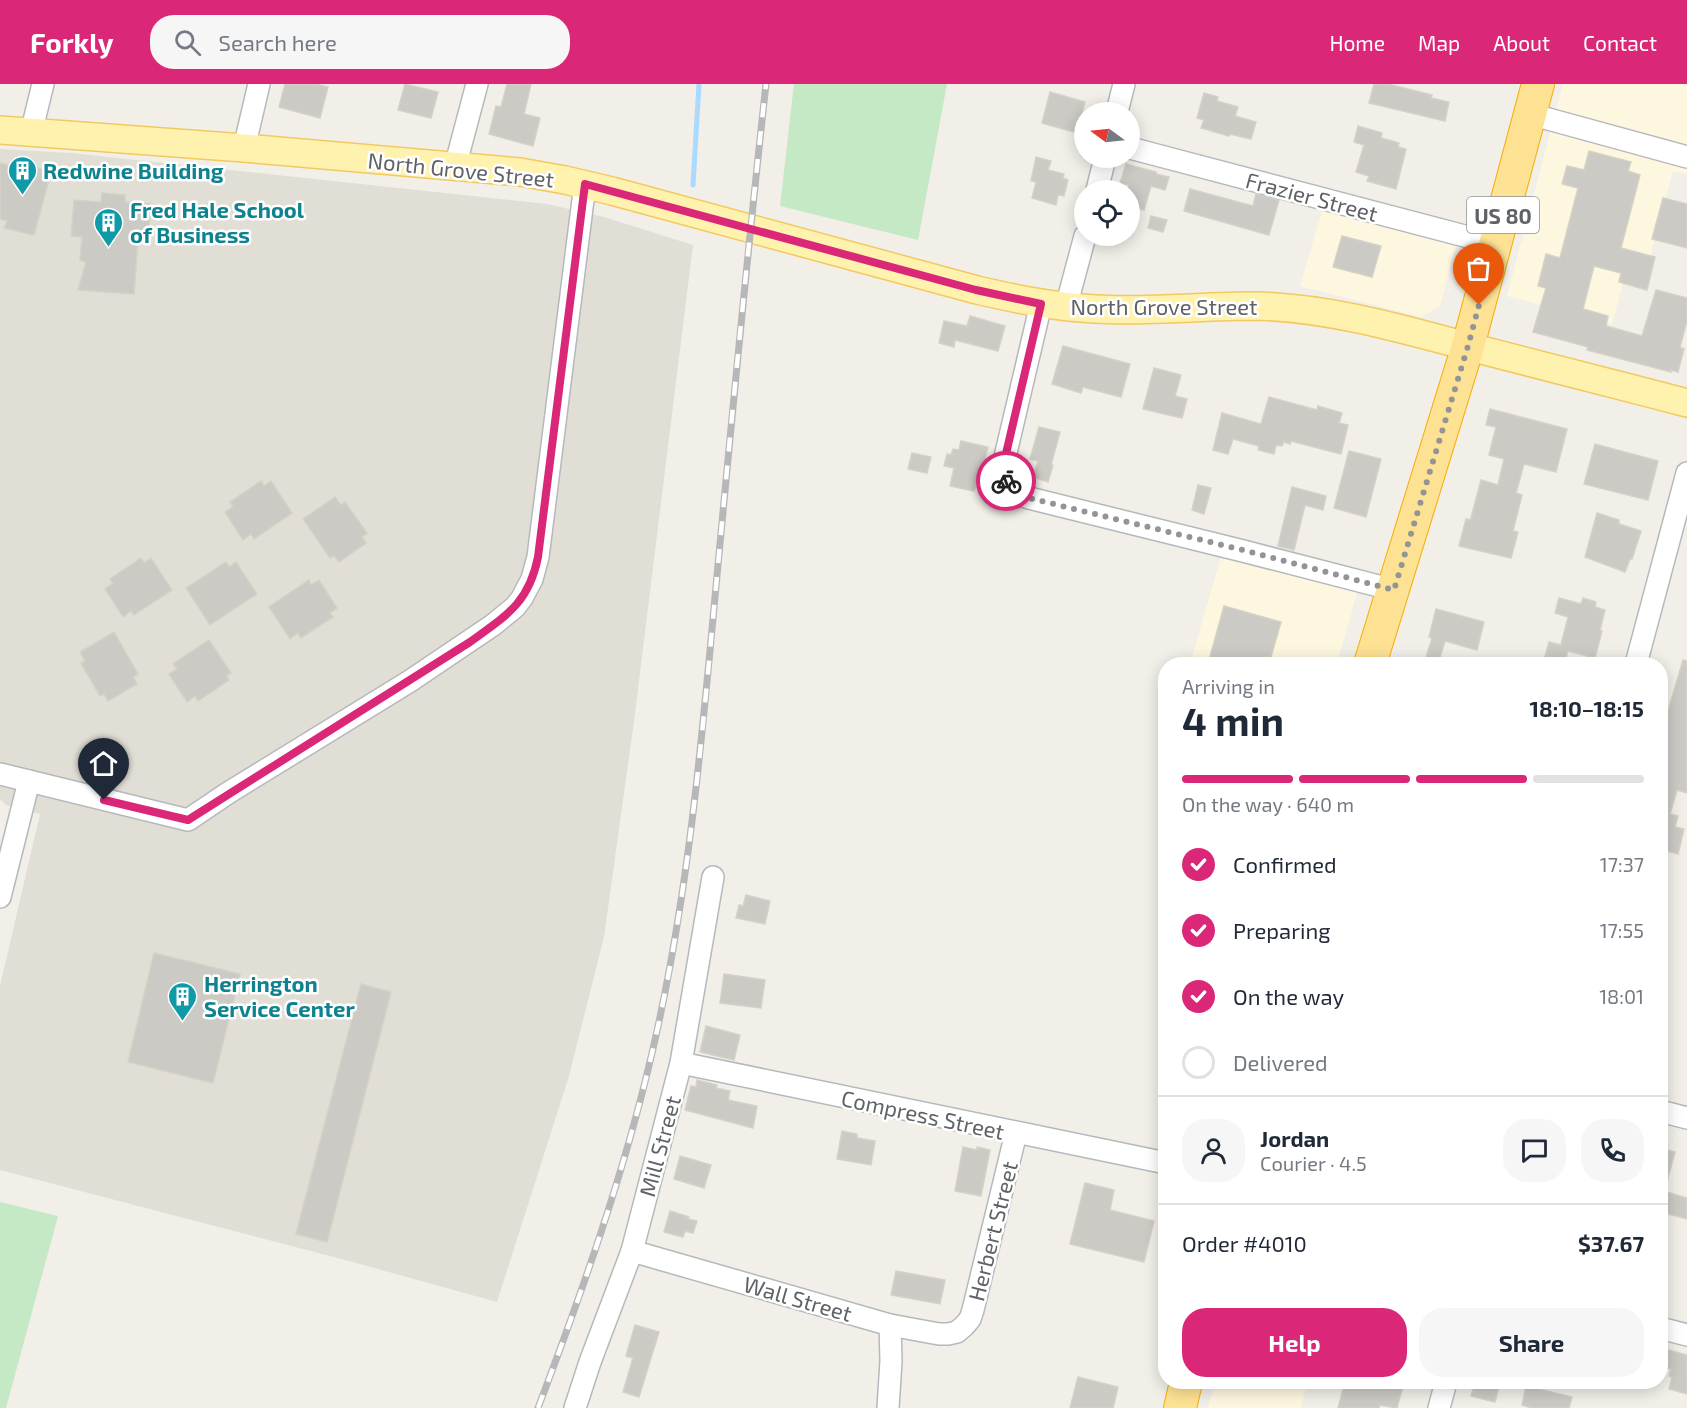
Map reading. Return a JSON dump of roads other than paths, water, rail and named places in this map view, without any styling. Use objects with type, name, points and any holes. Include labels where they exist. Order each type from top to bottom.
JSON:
[{"type":"highway","name":"US 80","points":[[1372,657],[1468,346],[1538,84]]},
{"type":"highway","points":[[1180,1408],[1184,1389]]},
{"type":"main road","name":"North Grove Street","points":[[0,130],[520,172],[585,184],[976,290],[1054,306],[1120,310],[1256,306],[1305,309],[1356,317],[1687,403]]},
{"type":"street","points":[[31,133],[43,84]]},
{"type":"street","points":[[244,148],[259,84]]},
{"type":"street","points":[[455,167],[477,84]]},
{"type":"street","points":[[1120,102],[1124,84]]},
{"type":"street","points":[[1530,114],[1687,157]]},
{"type":"street","name":"Frazier Street","points":[[1140,151],[1496,244]]},
{"type":"street","points":[[0,774],[188,820],[470,642],[515,607],[527,590],[538,557],[585,184]]},
{"type":"street","points":[[1081,246],[1054,306],[1005,458],[1003,469],[1006,482],[1011,489],[1029,498],[1243,550],[1394,590]]},
{"type":"street","points":[[1638,657],[1687,473]]},
{"type":"street","points":[[0,897],[29,781]]},
{"type":"street","name":"Mill Street","points":[[575,1408],[632,1251],[681,1063],[713,877]]},
{"type":"street","name":"Compress Street","points":[[681,1063],[1158,1161]]},
{"type":"street","points":[[1668,1113],[1687,1118]]},
{"type":"street","name":"Herbert Street","points":[[964,1326],[973,1311],[1016,1133]]},
{"type":"street","name":"Wall Street","points":[[632,1251],[890,1325],[939,1334],[957,1332],[964,1326]]},
{"type":"street","points":[[888,1408],[891,1361],[890,1325]]},
{"type":"street","points":[[1668,1330],[1687,1335]]},
{"type":"street","points":[[1438,1408],[1444,1389]]},
{"type":"waterway","points":[[693,185],[699,84]]},
{"type":"railway","points":[[538,1408],[586,1277],[629,1143],[652,1053],[675,940],[698,769],[766,84]]},
{"type":"place","name":"Redwine Building","points":[[22,196]]},
{"type":"place","name":"Fred Hale School of Business","points":[[109,248]]},
{"type":"place","name":"Herrington Service Center","points":[[183,1022]]}]
